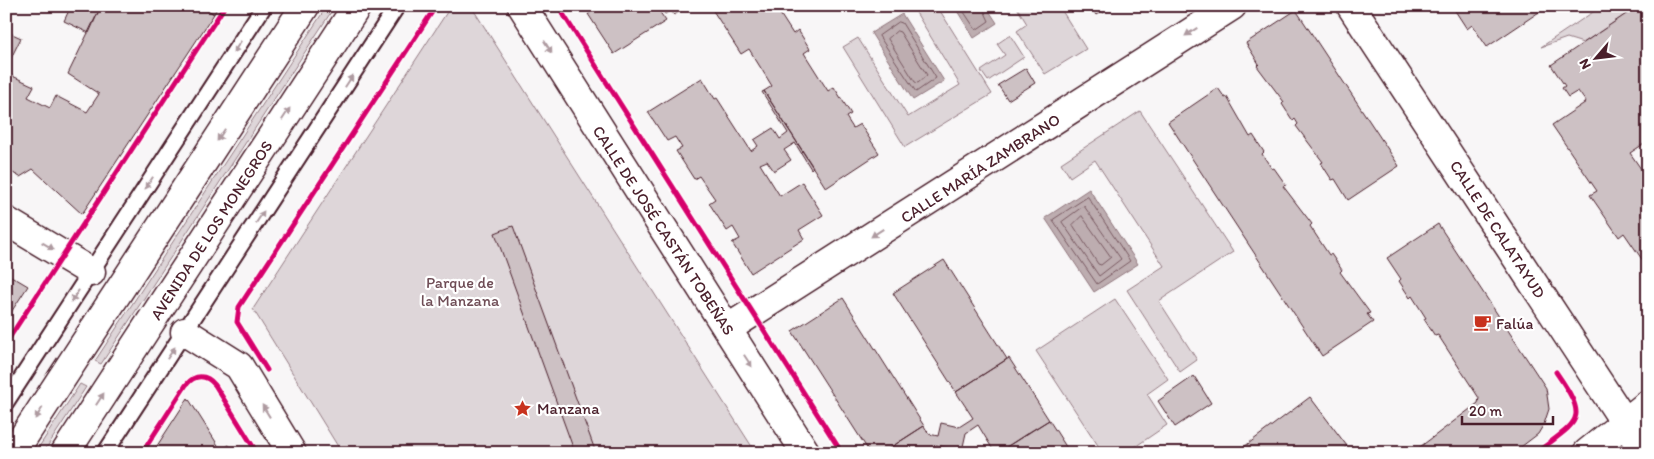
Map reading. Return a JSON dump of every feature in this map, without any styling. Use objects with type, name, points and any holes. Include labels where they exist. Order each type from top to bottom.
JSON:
[{"type":"street","points":[[13,453],[305,6]]},
{"type":"street","name":"AVENIDA DE LOS MONEGROS","points":[[65,453],[357,6]]},
{"type":"street","name":"CALLE DE JOSÉ CASTÁN TOBEÑAS","points":[[522,6],[806,453]]},
{"type":"street","name":"CALLE MARÍA ZAMBRANO","points":[[727,329],[1232,6]]},
{"type":"street","name":"CALLE DE CALATAYUD","points":[[1351,6],[1645,453]]},
{"type":"street","points":[[6,221],[91,272]]},
{"type":"street","points":[[185,332],[238,366],[292,453]]},
{"type":"street","points":[[1587,453],[1648,404]]},
{"type":"lane","points":[[6,402],[264,6]]},
{"type":"lane","points":[[105,453],[398,6]]},
{"type":"green space","points":[[327,6],[335,6],[101,364],[95,361]]},
{"type":"green space","name":"Parque de la Manzana","points":[[451,6],[471,6],[756,453],[342,453],[253,309]]},
{"type":"green space","points":[[912,6],[937,6],[992,94],[905,147],[843,47],[858,38],[908,117],[960,85]]},
{"type":"green space","points":[[1016,6],[1059,6],[1086,49],[1045,74],[1017,31],[1027,24]]},
{"type":"green space","points":[[1602,6],[1638,6],[1583,43],[1567,38],[1541,47]]},
{"type":"green space","points":[[1010,35],[1024,57],[988,81],[981,71],[1005,55],[997,44]]},
{"type":"green space","points":[[1140,111],[1233,252],[1159,301],[1197,360],[1180,372],[1127,290],[1164,266],[1095,160],[1070,177],[1061,163]]},
{"type":"green space","points":[[1115,299],[1168,379],[1147,394],[1167,425],[1126,453],[1103,453],[1036,351]]},
{"type":"green space","points":[[80,384],[86,387],[43,453],[35,453]]},
{"type":"water","points":[[954,6],[986,6],[997,23],[974,38]]},
{"type":"water","points":[[902,14],[944,81],[913,100],[871,33]]},
{"type":"water","points":[[1089,189],[1138,264],[1094,292],[1045,218]]},
{"type":"building","points":[[71,6],[101,6],[89,33],[64,21]]},
{"type":"building","points":[[101,6],[202,6],[214,14],[82,214],[33,169],[20,177],[6,169],[6,73],[34,86],[28,97],[50,108],[56,96],[87,112],[99,94],[68,74]]},
{"type":"building","points":[[202,6],[218,6],[214,14]]},
{"type":"building","points":[[591,6],[688,6],[674,15],[671,10],[665,14],[661,10],[659,11],[666,21],[614,54],[588,14],[594,11]]},
{"type":"building","points":[[710,6],[775,6],[793,34],[798,30],[810,49],[804,53],[828,91],[834,87],[851,114],[846,117],[853,128],[860,124],[879,153],[826,188],[764,91],[772,86],[749,49],[741,54]]},
{"type":"building","points":[[1090,6],[1114,6],[1096,15]]},
{"type":"building","points":[[1452,6],[1548,6],[1487,47],[1472,25],[1467,29]]},
{"type":"building","points":[[1638,6],[1648,6],[1648,141],[1630,153],[1648,179],[1648,268],[1624,233],[1619,237],[1590,195],[1597,191],[1552,125],[1586,102],[1578,91],[1568,97],[1562,88],[1565,86],[1551,65]]},
{"type":"building","points":[[1296,10],[1399,166],[1348,200],[1335,179],[1332,180],[1321,163],[1323,162],[1296,126],[1298,124],[1295,119],[1293,121],[1282,104],[1284,102],[1257,66],[1259,64],[1246,43]]},
{"type":"building","points":[[6,31],[21,38],[6,68]]},
{"type":"building","points":[[1026,68],[1035,83],[1008,100],[998,85]]},
{"type":"building","points":[[702,78],[751,151],[758,146],[754,140],[773,128],[780,139],[788,133],[762,92],[764,91],[813,167],[811,169],[795,143],[784,150],[791,160],[774,171],[767,161],[760,164],[780,196],[802,182],[823,215],[799,230],[804,239],[751,273],[732,243],[740,239],[733,227],[727,231],[709,203],[715,199],[699,176],[694,179],[676,151],[682,148],[675,137],[667,141],[648,112]]},
{"type":"building","points":[[1218,88],[1225,98],[1227,97],[1250,137],[1253,135],[1264,152],[1262,154],[1286,185],[1283,186],[1312,224],[1310,226],[1370,313],[1367,314],[1373,322],[1322,356],[1168,122]]},
{"type":"building","points":[[1438,224],[1546,388],[1549,409],[1544,424],[1538,434],[1513,453],[1412,453],[1478,403],[1479,398],[1438,335],[1435,336],[1412,296],[1410,298],[1399,281],[1401,279],[1387,258]]},
{"type":"building","points":[[513,226],[596,453],[575,453],[495,233]]},
{"type":"building","points":[[944,260],[1007,359],[956,392],[893,293]]},
{"type":"building","points":[[6,273],[28,286],[6,320]]},
{"type":"building","points":[[843,298],[924,426],[882,453],[870,453],[792,331]]},
{"type":"building","points":[[1009,358],[1049,420],[997,453],[995,453],[978,425],[966,433],[962,451],[936,445],[941,453],[882,453],[924,426],[929,434],[938,436],[941,423],[959,427],[973,418],[956,392]]},
{"type":"building","points":[[1194,376],[1211,403],[1175,427],[1158,401]]},
{"type":"building","points":[[1310,397],[1347,446],[1338,453],[1236,453]]},
{"type":"building","points":[[188,398],[221,450],[229,445],[233,453],[153,452]]},
{"type":"building","points":[[1049,420],[1070,453],[997,453],[1031,431]]},
{"type":"cycle path","points":[[6,343],[225,6]]},
{"type":"cycle path","points":[[267,370],[237,322],[239,307],[436,6]]},
{"type":"cycle path","points":[[558,6],[842,453]]},
{"type":"cycle path","points":[[1536,453],[1570,426],[1575,418],[1576,410],[1573,401],[1556,372]]},
{"type":"cycle path","points":[[142,453],[186,385],[197,377],[204,377],[212,381],[257,453]]},
{"type":"place","name":"Falúa","points":[[1482,323]]},
{"type":"place","name":"Manzana","points":[[523,408]]}]
